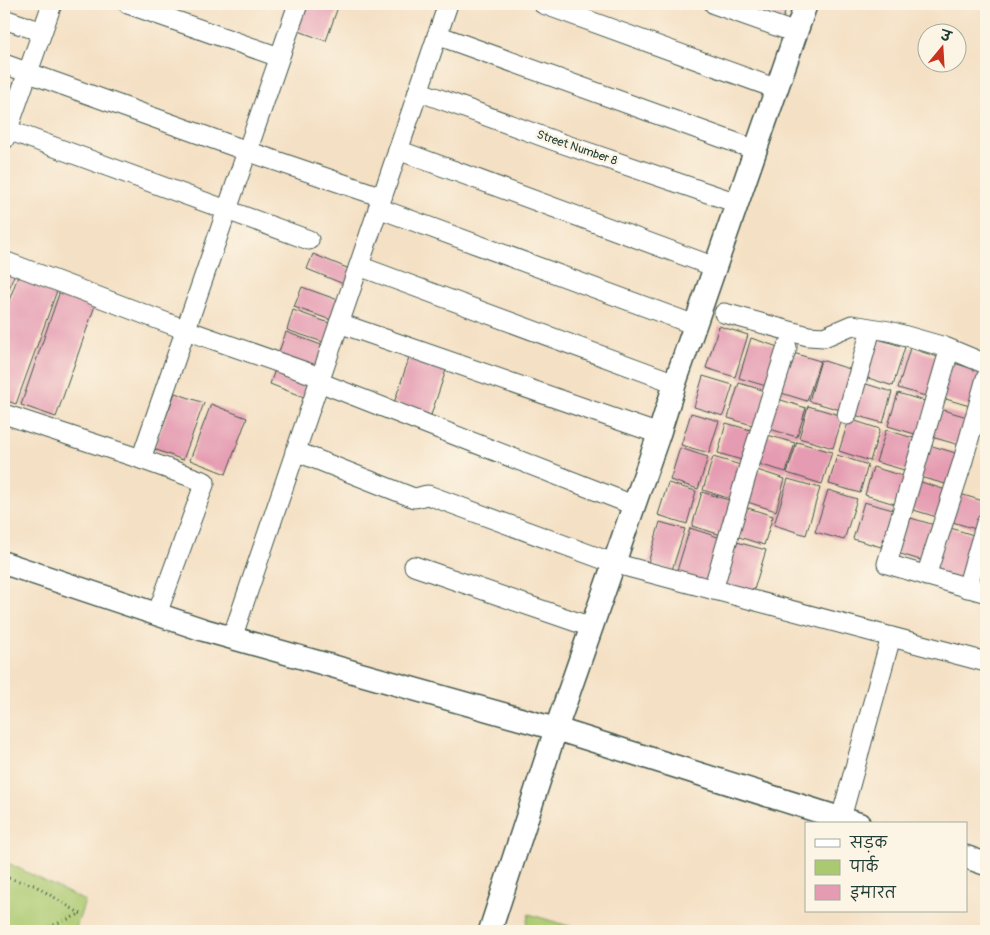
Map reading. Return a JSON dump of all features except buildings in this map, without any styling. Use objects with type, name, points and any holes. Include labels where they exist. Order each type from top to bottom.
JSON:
[{"type":"street","points":[[52,4],[6,136],[227,210],[309,240]]},
{"type":"street","points":[[128,4],[279,57]]},
{"type":"street","points":[[141,459],[298,4]]},
{"type":"street","points":[[232,638],[448,4]]},
{"type":"street","points":[[543,4],[777,89]]},
{"type":"street","points":[[714,4],[796,33]]},
{"type":"street","points":[[490,931],[556,729],[806,4]]},
{"type":"street","points":[[4,19],[42,32]]},
{"type":"street","points":[[437,34],[756,150]]},
{"type":"street","points":[[4,64],[247,151],[695,325]]},
{"type":"street","name":"Street Number 8","points":[[418,91],[555,141],[737,203]]},
{"type":"street","points":[[398,150],[715,267]]},
{"type":"street","points":[[4,261],[320,380],[633,505]]},
{"type":"street","points":[[358,266],[675,383]]},
{"type":"street","points":[[724,313],[808,336],[824,337],[852,325],[871,328],[945,347],[986,364]]},
{"type":"street","points":[[339,323],[659,434]]},
{"type":"street","points":[[847,416],[871,328]]},
{"type":"street","points":[[713,590],[749,466],[787,346]]},
{"type":"street","points":[[947,358],[887,564],[986,593]]},
{"type":"street","points":[[926,576],[962,464],[986,378]]},
{"type":"street","points":[[4,414],[205,482],[157,614]]},
{"type":"street","points":[[295,451],[414,498],[428,495],[613,563],[986,662]]},
{"type":"street","points":[[967,588],[986,523]]},
{"type":"street","points":[[4,562],[204,630],[556,729],[850,821],[891,637]]},
{"type":"street","points":[[414,566],[591,627]]},
{"type":"street","points":[[968,858],[986,864]]},
{"type":"path","points":[[4,877],[34,885],[81,914],[40,931]]},
{"type":"green space","points":[[4,861],[85,901],[75,931],[4,931]]},
{"type":"green space","points":[[529,914],[585,931],[524,931]]}]
